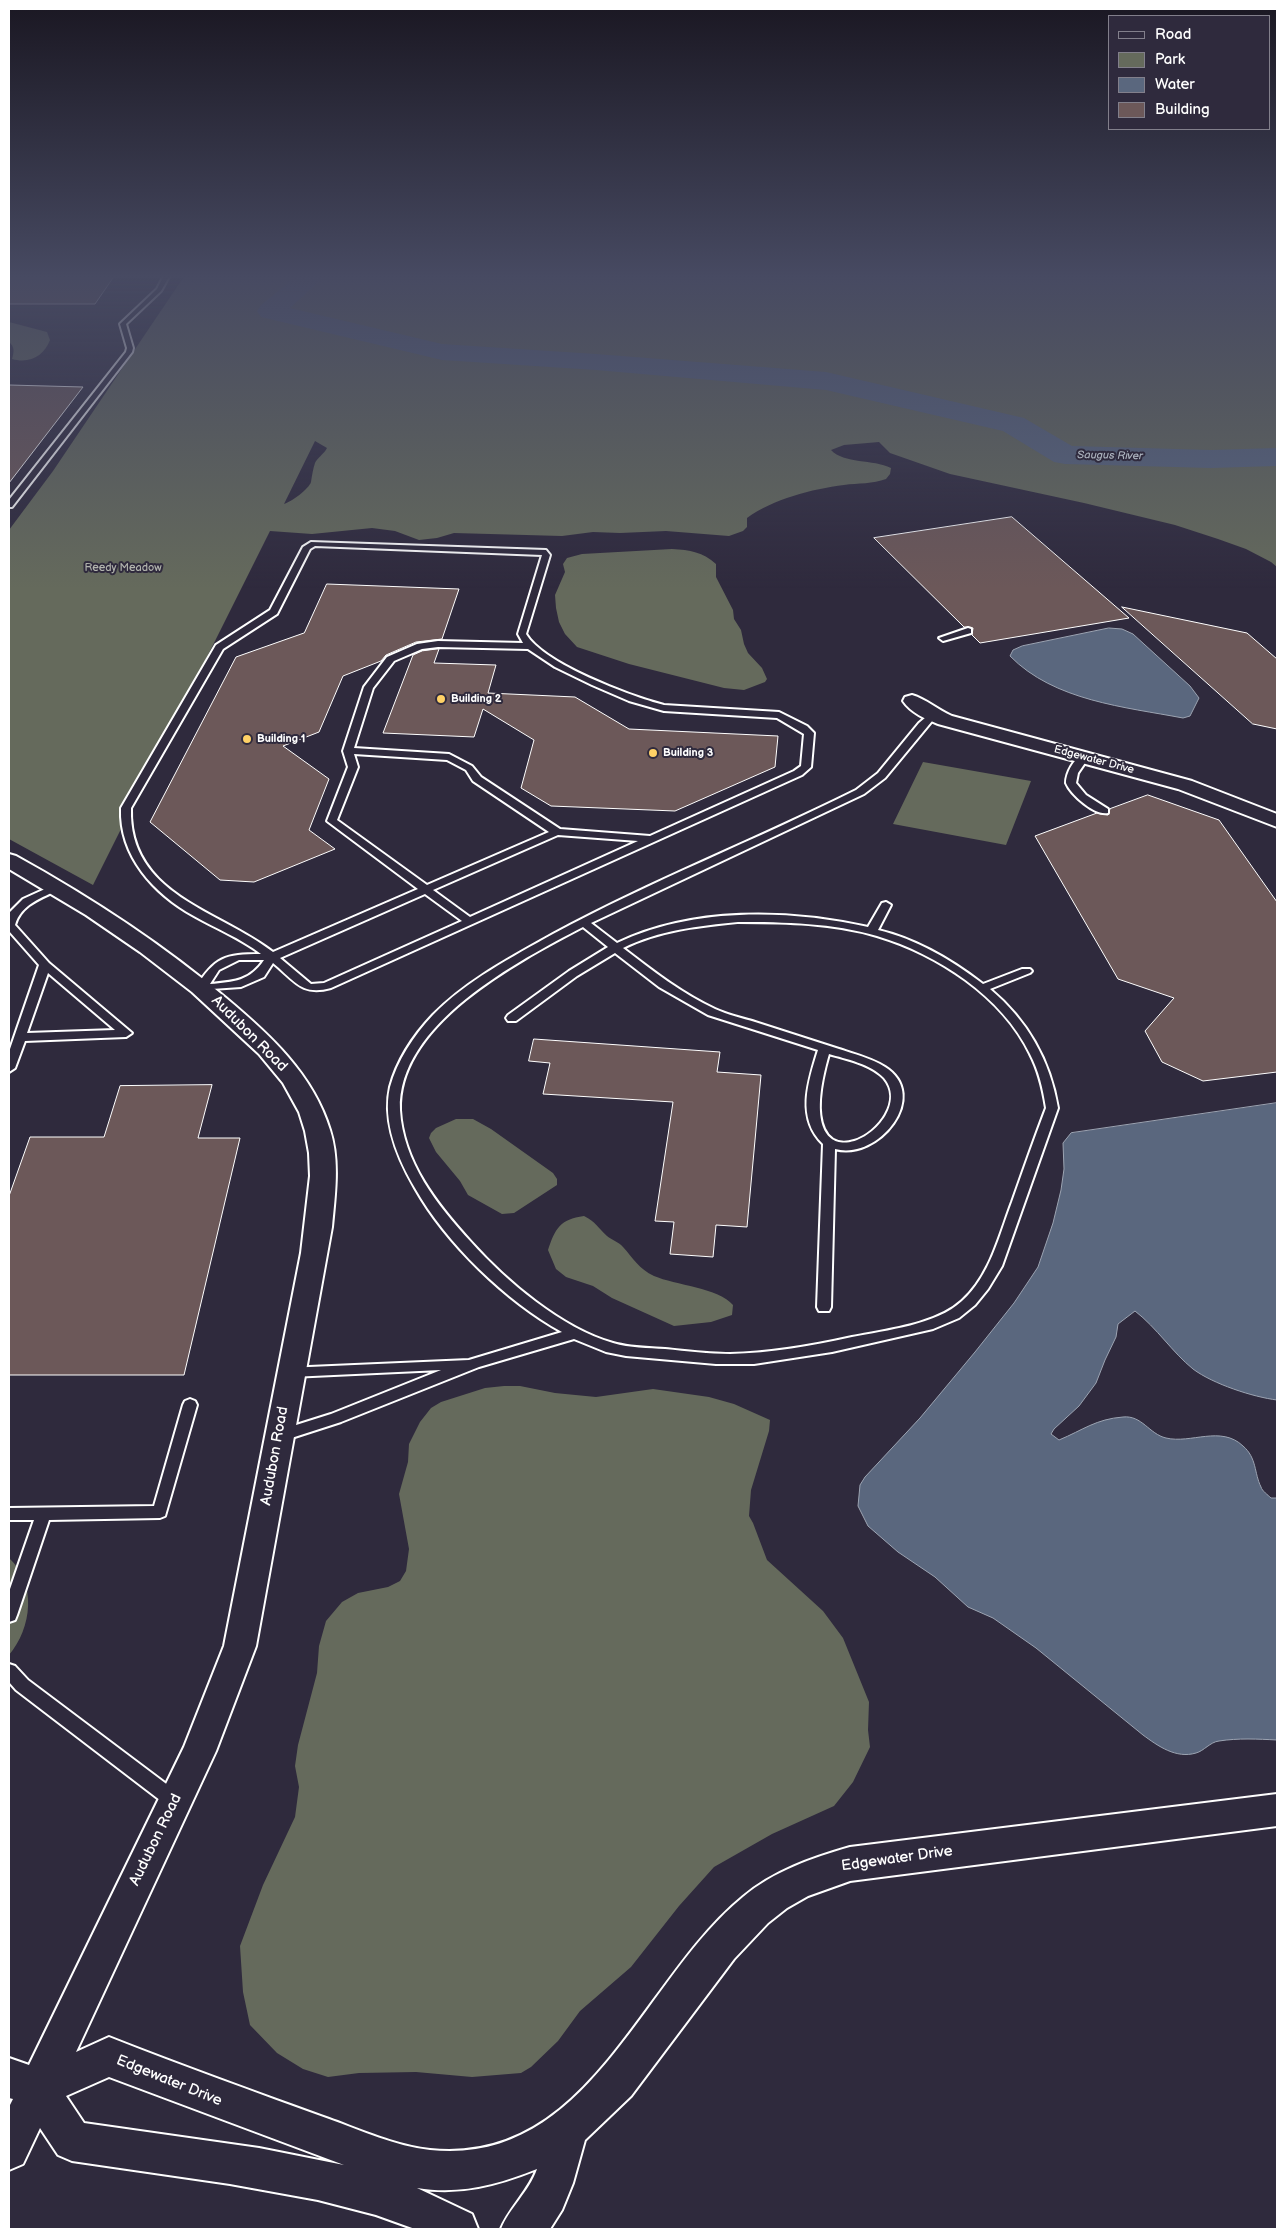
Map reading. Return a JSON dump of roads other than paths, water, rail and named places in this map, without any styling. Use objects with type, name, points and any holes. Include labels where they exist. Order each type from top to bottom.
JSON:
[{"type":"street","name":"Edgewater Drive","points":[[912,701],[932,715],[959,725],[1185,785],[1277,821]]},
{"type":"street","name":"Audubon Road","points":[[9,860],[130,933],[201,988],[248,1028],[288,1072],[310,1110],[318,1131],[322,1153],[319,1218],[240,1646],[222,1697],[175,1801],[23,2083],[9,2150]]},
{"type":"street","name":"Edgewater Drive","points":[[457,2229],[438,2218],[423,2190],[374,2155],[214,2099],[108,2057],[23,2083],[72,2141],[291,2174],[354,2188],[423,2190],[465,2171],[524,2154],[568,2128],[609,2090],[735,1928],[772,1896],[794,1882],[820,1872],[850,1864],[910,1858],[1277,1810]]},
{"type":"street","points":[[522,2229],[533,2220],[543,2206],[553,2181],[568,2128]]},
{"type":"lane","points":[[9,505],[107,379]]},
{"type":"lane","points":[[315,544],[543,552],[546,555],[522,634],[530,646],[574,672],[645,704],[664,708],[778,715],[808,731],[807,764],[803,770],[652,839],[320,988],[308,986],[245,937],[195,913],[173,896],[136,857],[125,826],[126,808],[219,647],[274,612],[307,547],[315,544]]},
{"type":"lane","points":[[943,638],[968,631]]},
{"type":"lane","points":[[470,922],[332,821],[353,767],[348,751],[369,687],[390,659],[420,646],[438,644],[530,646]]},
{"type":"lane","points":[[512,1018],[615,949],[639,938],[674,928],[699,924],[764,917],[821,922],[871,932],[909,944],[926,952],[982,988],[1010,1014],[1033,1046],[1051,1091],[1052,1108],[995,1266],[982,1291],[965,1307],[951,1317],[927,1326],[778,1356],[740,1358],[638,1352],[610,1348],[573,1334],[522,1297],[486,1266],[437,1209],[413,1175],[397,1127],[394,1109],[396,1089],[405,1066],[424,1032],[443,1012],[468,991],[509,964],[583,922],[860,792],[883,776],[917,729],[932,715]]},
{"type":"lane","points":[[348,751],[453,758],[473,771],[477,779],[557,832]]},
{"type":"lane","points":[[1084,758],[1072,774],[1070,782],[1076,792],[1104,811]]},
{"type":"lane","points":[[201,988],[215,968],[237,957],[272,957],[425,888],[557,832],[652,839]]},
{"type":"lane","points":[[20,1037],[126,1033],[45,965],[9,925],[11,915],[22,904],[56,887]]},
{"type":"lane","points":[[871,932],[886,905]]},
{"type":"lane","points":[[583,922],[663,985],[712,1012],[861,1060],[879,1069],[892,1080],[896,1088],[895,1108],[891,1117],[875,1135],[854,1146],[841,1147],[830,1143],[816,1127],[812,1109],[815,1077],[824,1049]]},
{"type":"lane","points":[[201,988],[237,985],[260,975],[272,957]]},
{"type":"lane","points":[[9,1068],[45,965]]},
{"type":"lane","points":[[982,988],[1026,972]]},
{"type":"lane","points":[[824,1307],[830,1143]]},
{"type":"lane","points":[[279,1436],[336,1418],[475,1363],[573,1334]]},
{"type":"lane","points":[[291,1372],[475,1363]]},
{"type":"lane","points":[[9,1514],[160,1512],[190,1406]]},
{"type":"lane","points":[[9,1615],[44,1513]]},
{"type":"lane","points":[[9,1672],[22,1685],[175,1801]]},
{"type":"water","points":[[1109,628],[1122,629],[1133,634],[1190,686],[1199,698],[1190,716],[1183,718],[1091,700],[1047,683],[1028,671],[1010,656],[1013,650],[1022,646]]},
{"type":"water","points":[[1277,1103],[1277,1400],[1234,1389],[1201,1375],[1185,1362],[1135,1311],[1118,1324],[1116,1337],[1096,1383],[1079,1406],[1051,1434],[1059,1440],[1105,1420],[1130,1417],[1166,1438],[1225,1437],[1234,1440],[1248,1451],[1262,1488],[1271,1498],[1277,1498],[1277,1740],[1241,1739],[1219,1741],[1196,1753],[1174,1753],[1143,1735],[1036,1648],[993,1618],[968,1607],[935,1577],[898,1552],[868,1526],[858,1506],[860,1485],[865,1477],[920,1418],[975,1352],[1014,1303],[1038,1267],[1053,1223],[1061,1190],[1064,1169],[1063,1143],[1071,1133]]},
{"type":"waterway","name":"Saugus River","points":[[807,379],[826,381],[1013,424],[1065,455],[1211,459],[1277,457]]},
{"type":"place","name":"Building 2","points":[[441,699]]},
{"type":"place","name":"Building 1","points":[[247,739]]},
{"type":"place","name":"Building 3","points":[[653,753]]},
{"type":"park label","name":"Reedy Meadow","points":[[123,568]]}]
